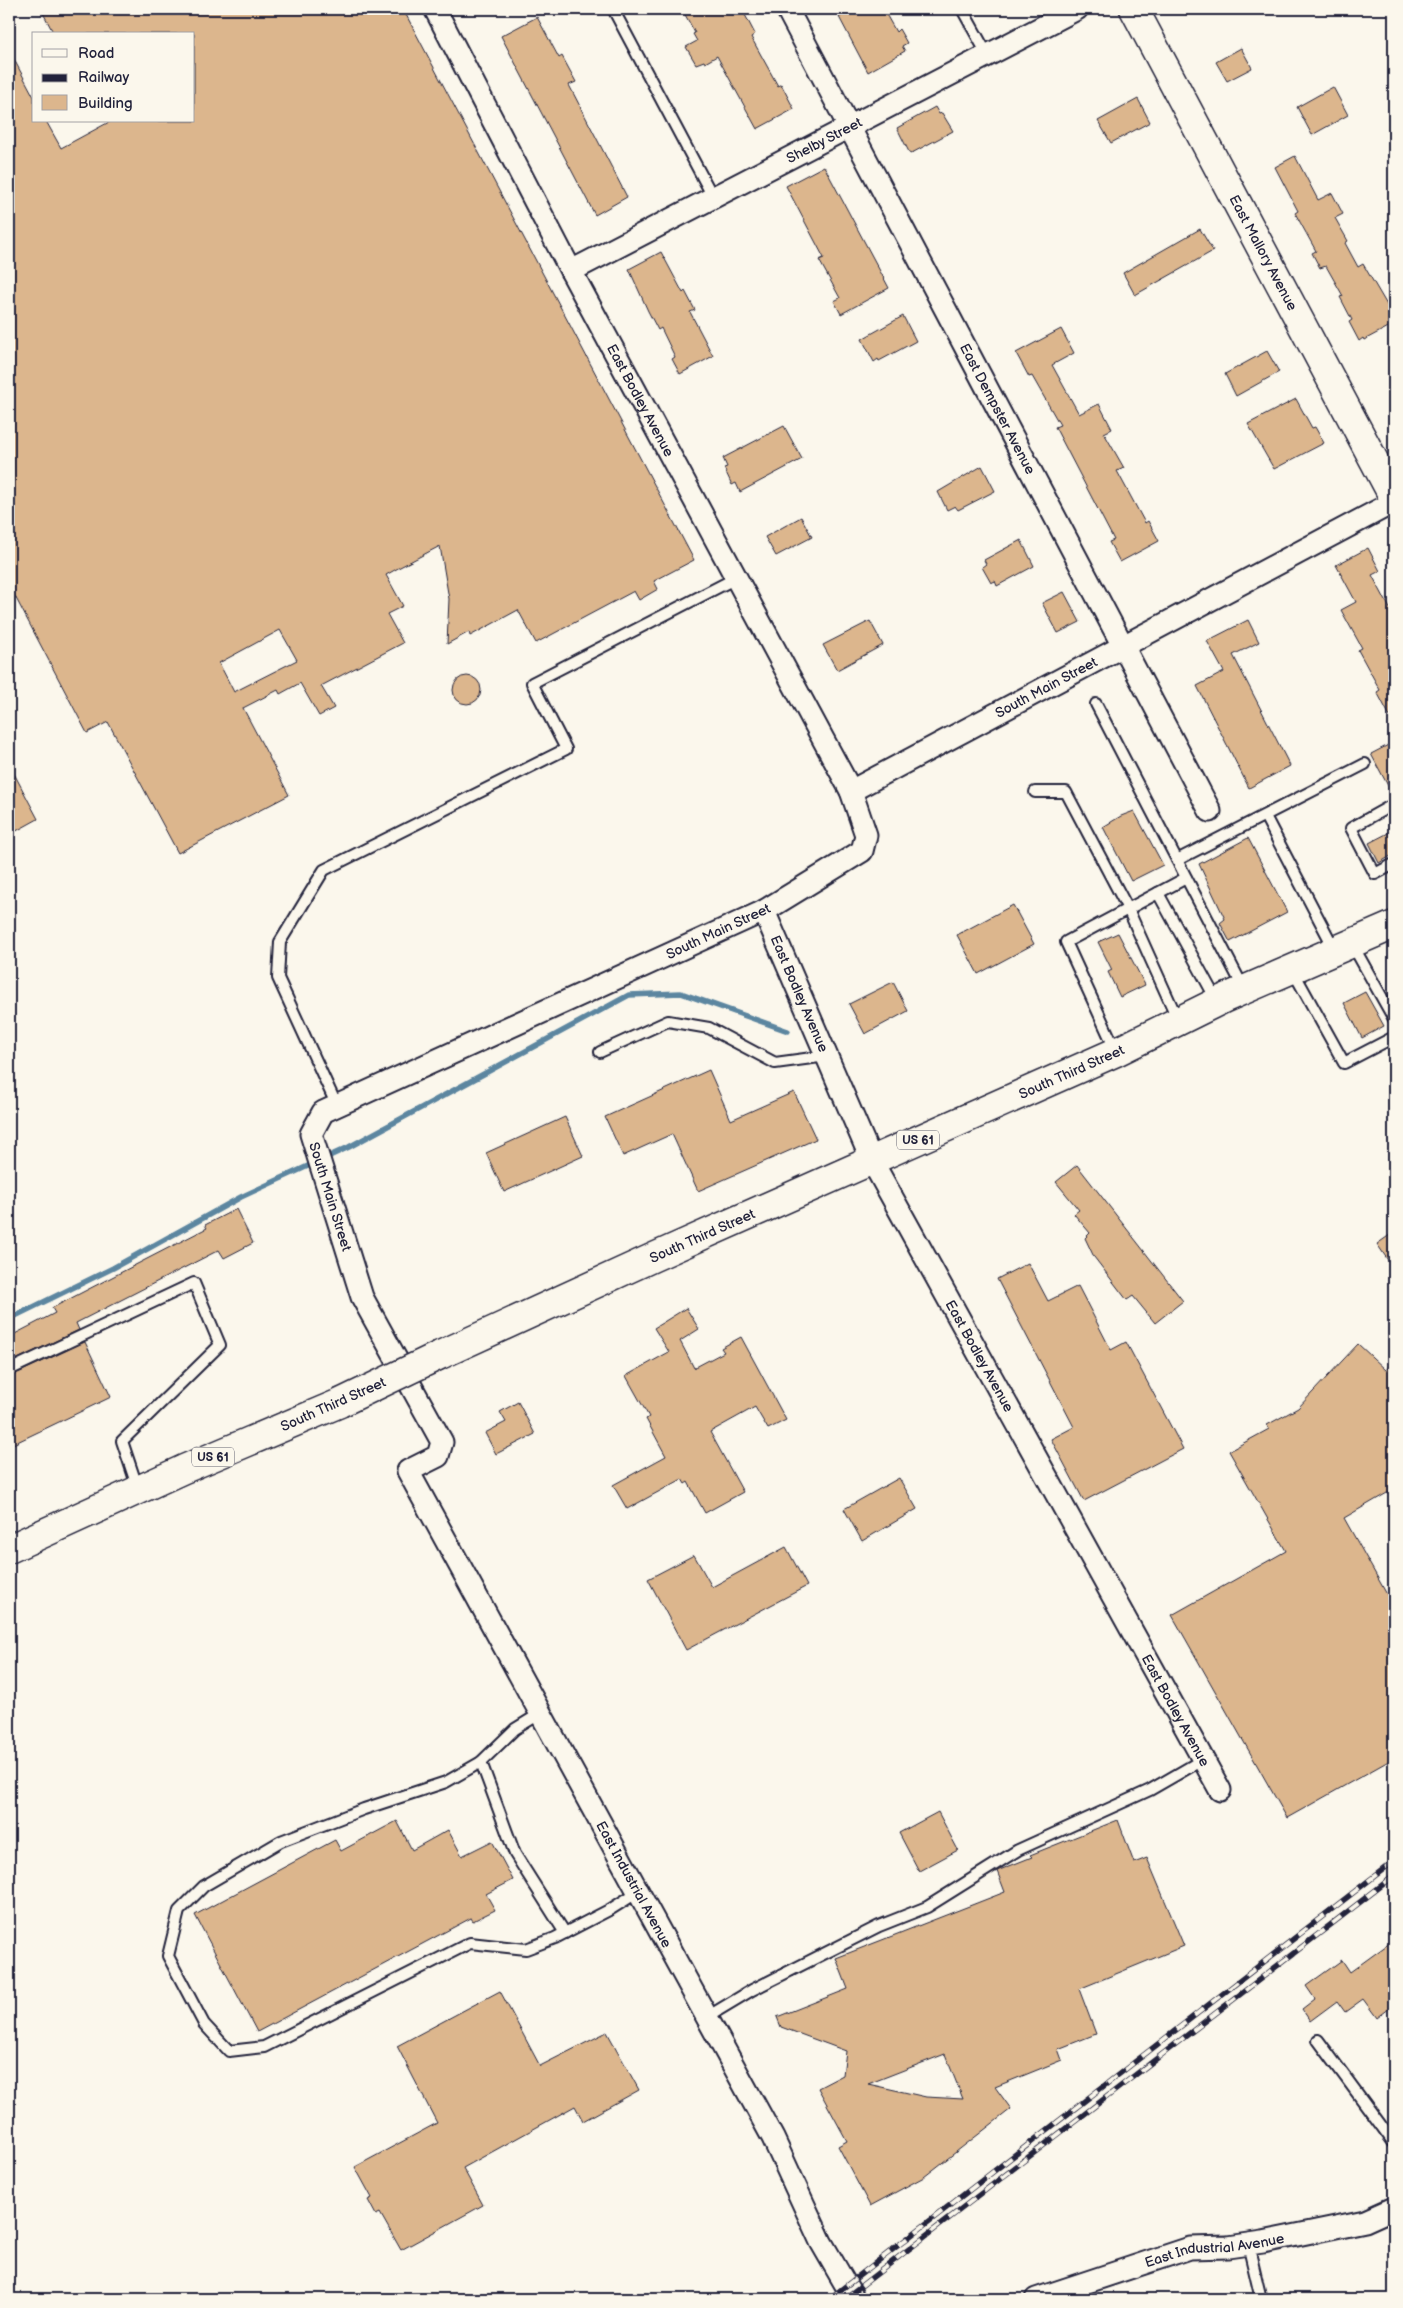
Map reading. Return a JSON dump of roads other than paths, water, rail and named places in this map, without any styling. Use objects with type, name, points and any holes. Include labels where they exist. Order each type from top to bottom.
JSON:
[{"type":"main road","name":"East Mallory Avenue","points":[[1134,9],[1394,500]]},
{"type":"main road","name":"South Third Street","points":[[9,1549],[1116,1052],[1244,990],[1394,925]]},
{"type":"street","name":"East Bodley Avenue","points":[[435,9],[571,271],[851,791]]},
{"type":"street","name":"East Dempster Avenue","points":[[787,9],[1210,811]]},
{"type":"street","name":"Shelby Street","points":[[571,271],[1076,9]]},
{"type":"street","name":"South Main Street","points":[[408,1471],[438,1456],[442,1442],[362,1297],[311,1134],[323,1112],[764,911],[862,851],[866,835],[851,791],[1394,500]]},
{"type":"street","name":"East Bodley Avenue","points":[[764,911],[872,1161],[1220,1790]]},
{"type":"street","name":"East Industrial Avenue","points":[[408,1471],[773,2138],[821,2242],[854,2299]]},
{"type":"street","name":"East Industrial Avenue","points":[[1036,2299],[1190,2248],[1248,2244],[1366,2220],[1394,2208]]},
{"type":"lane","points":[[613,9],[713,197]]},
{"type":"lane","points":[[962,9],[987,54]]},
{"type":"lane","points":[[337,1106],[278,978],[280,942],[324,870],[566,749],[532,683],[736,578]]},
{"type":"lane","points":[[1096,704],[1244,990]]},
{"type":"lane","points":[[1177,860],[1364,764]]},
{"type":"lane","points":[[1034,792],[1066,792],[1128,909],[1179,1021]]},
{"type":"lane","points":[[1394,804],[1351,828],[1376,874],[1394,864]]},
{"type":"lane","points":[[1265,816],[1344,947],[1394,1019]]},
{"type":"lane","points":[[1116,1052],[1066,942],[1186,878]]},
{"type":"lane","points":[[1158,893],[1218,1002]]},
{"type":"lane","points":[[1292,970],[1344,1062],[1394,1038]]},
{"type":"lane","points":[[600,1052],[668,1021],[710,1028],[775,1063],[827,1056]]},
{"type":"lane","points":[[9,1370],[194,1283],[220,1346],[122,1441],[139,1490]]},
{"type":"lane","points":[[541,1713],[515,1729],[481,1762],[446,1782],[364,1809],[281,1841],[204,1886],[180,1911],[168,1956],[204,2024],[229,2051],[264,2047],[470,1943],[526,1949],[565,1933],[611,1909],[638,1892]]},
{"type":"lane","points":[[707,2017],[752,1990],[879,1926],[926,1907],[1018,1850],[1150,1790],[1202,1760]]},
{"type":"lane","points":[[481,1762],[515,1854],[565,1933]]},
{"type":"lane","points":[[1318,2040],[1394,2143]]},
{"type":"lane","points":[[1248,2244],[1261,2299]]},
{"type":"waterway","points":[[9,1319],[113,1268],[241,1197],[349,1147],[629,995],[681,993],[788,1031]]},
{"type":"railway","points":[[829,2299],[1394,1861]]},
{"type":"railway","points":[[844,2299],[1394,1876]]}]
